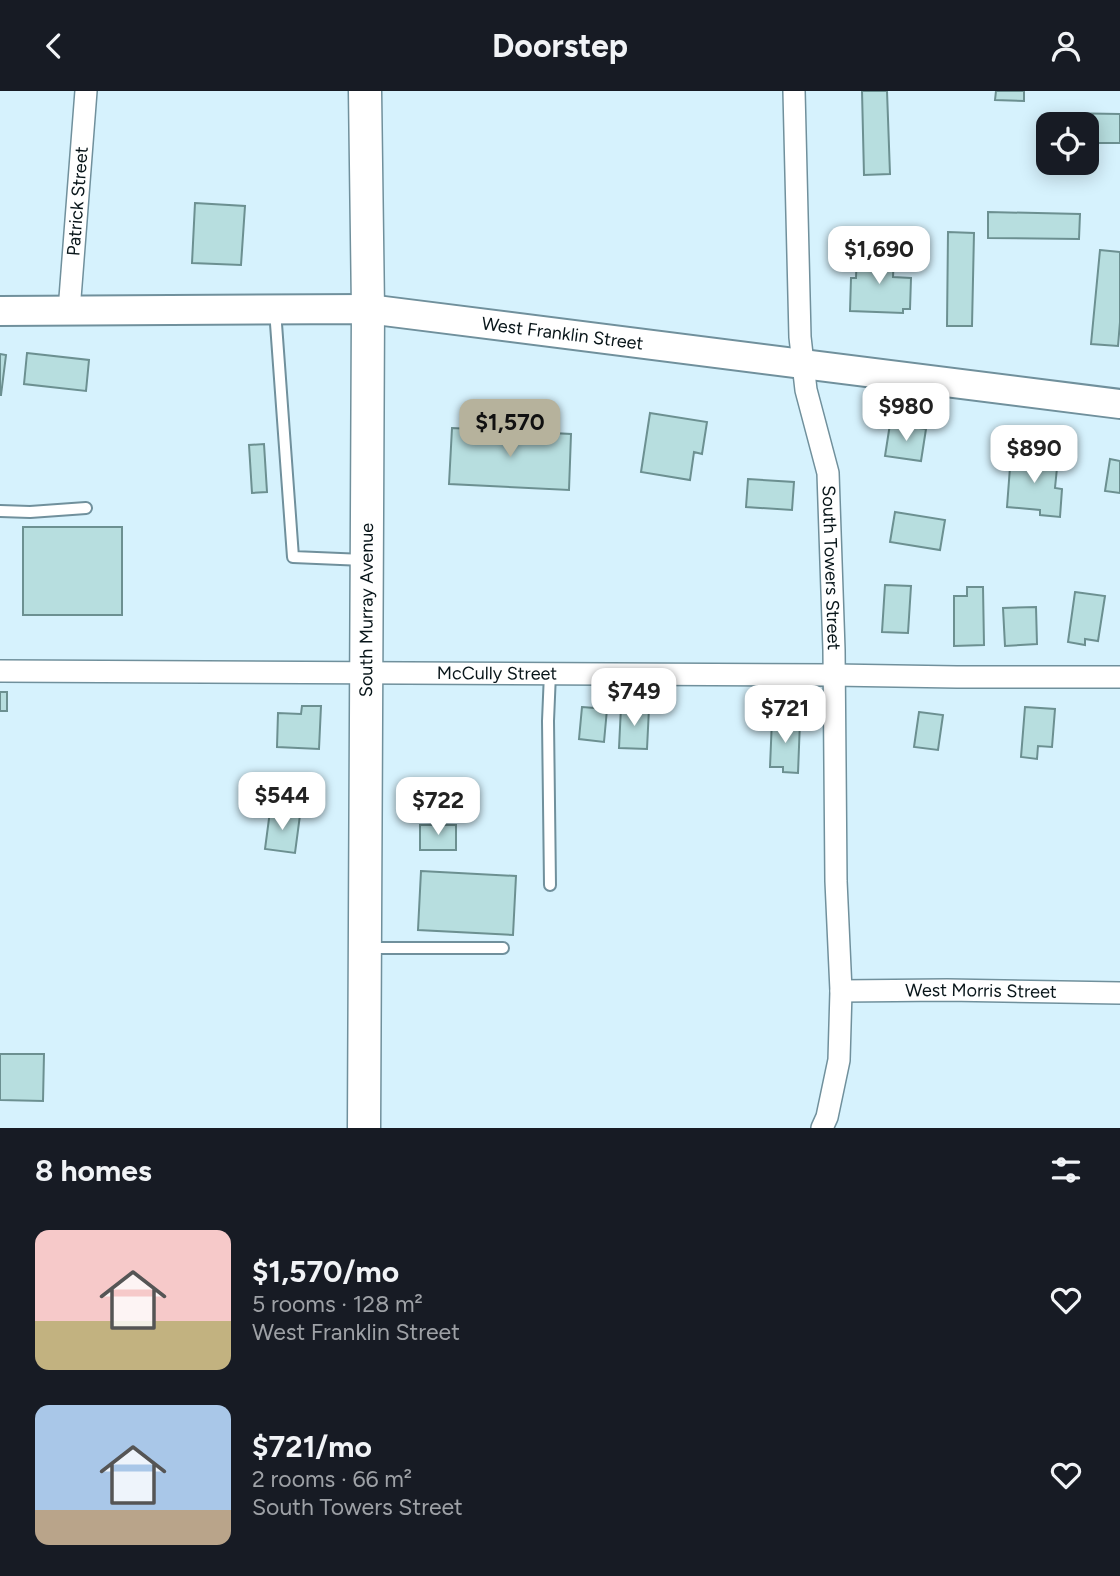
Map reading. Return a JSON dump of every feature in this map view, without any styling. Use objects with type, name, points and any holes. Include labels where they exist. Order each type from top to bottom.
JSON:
[{"type":"main road","name":"South Murray Avenue","points":[[364,1128],[368,309],[365,91]]},
{"type":"street","name":"Patrick Street","points":[[69,311],[86,91]]},
{"type":"street","name":"South Towers Street","points":[[794,91],[800,337],[806,390],[828,473],[834,675],[836,881],[841,991],[839,1060],[827,1117],[822,1128]]},
{"type":"street","name":"West Franklin Street","points":[[0,311],[368,309],[1120,404]]},
{"type":"street","name":"McCully Street","points":[[0,671],[1120,677]]},
{"type":"street","name":"West Morris Street","points":[[841,991],[1120,993]]},
{"type":"lane","points":[[275,310],[293,558],[367,560]]},
{"type":"lane","points":[[0,511],[86,508]]},
{"type":"lane","points":[[550,673],[550,885]]},
{"type":"lane","points":[[365,948],[503,947]]},
{"type":"building","points":[[862,91],[887,91],[890,174],[864,175]]},
{"type":"building","points":[[996,91],[1024,91],[1024,101],[995,100]]},
{"type":"building","points":[[1099,114],[1120,114],[1120,143],[1099,143]]},
{"type":"building","points":[[195,203],[245,206],[241,265],[192,263]]},
{"type":"building","points":[[988,212],[1080,214],[1079,239],[988,238]]},
{"type":"building","points":[[948,232],[974,233],[972,326],[947,326]]},
{"type":"building","points":[[1100,250],[1120,252],[1118,346],[1091,344]]},
{"type":"building","points":[[857,252],[894,254],[893,277],[911,278],[910,309],[903,309],[903,313],[850,311],[851,278],[856,278]]},
{"type":"building","points":[[27,353],[89,360],[86,391],[24,384]]},
{"type":"building","points":[[0,354],[6,355],[1,395],[0,395]]},
{"type":"building","points":[[650,413],[707,422],[702,454],[694,452],[690,480],[641,472]]},
{"type":"building","points":[[890,424],[926,429],[921,461],[885,456]]},
{"type":"building","points":[[452,428],[571,434],[569,490],[449,484]]},
{"type":"building","points":[[264,444],[267,492],[252,493],[249,445]]},
{"type":"building","points":[[1011,454],[1047,456],[1046,467],[1057,468],[1055,488],[1062,489],[1060,517],[1040,515],[1040,510],[1007,507]]},
{"type":"building","points":[[1110,459],[1120,461],[1120,493],[1105,491]]},
{"type":"building","points":[[748,479],[794,482],[792,510],[746,507]]},
{"type":"building","points":[[895,512],[945,520],[940,550],[890,542]]},
{"type":"building","points":[[23,527],[122,527],[122,615],[23,615]]},
{"type":"building","points":[[885,585],[911,586],[908,633],[882,632]]},
{"type":"building","points":[[967,587],[983,587],[984,645],[954,646],[954,596],[967,596]]},
{"type":"building","points":[[1075,592],[1105,596],[1098,641],[1085,639],[1085,645],[1068,642]]},
{"type":"building","points":[[1036,607],[1037,644],[1005,646],[1003,608]]},
{"type":"building","points":[[0,692],[7,692],[7,711],[0,711]]},
{"type":"building","points":[[302,706],[321,706],[319,749],[277,747],[278,713],[301,714]]},
{"type":"building","points":[[582,707],[607,709],[604,742],[579,739]]},
{"type":"building","points":[[621,707],[649,708],[647,749],[619,748]]},
{"type":"building","points":[[1025,707],[1055,709],[1052,747],[1038,746],[1037,759],[1021,757]]},
{"type":"building","points":[[919,712],[943,715],[938,750],[914,747]]},
{"type":"building","points":[[772,719],[800,721],[798,773],[783,772],[783,767],[770,767]]},
{"type":"building","points":[[270,811],[300,815],[295,853],[265,849]]},
{"type":"building","points":[[420,825],[456,825],[456,850],[420,850]]},
{"type":"building","points":[[421,871],[516,876],[513,935],[418,930]]},
{"type":"building","points":[[0,1054],[44,1054],[43,1101],[0,1100]]}]
